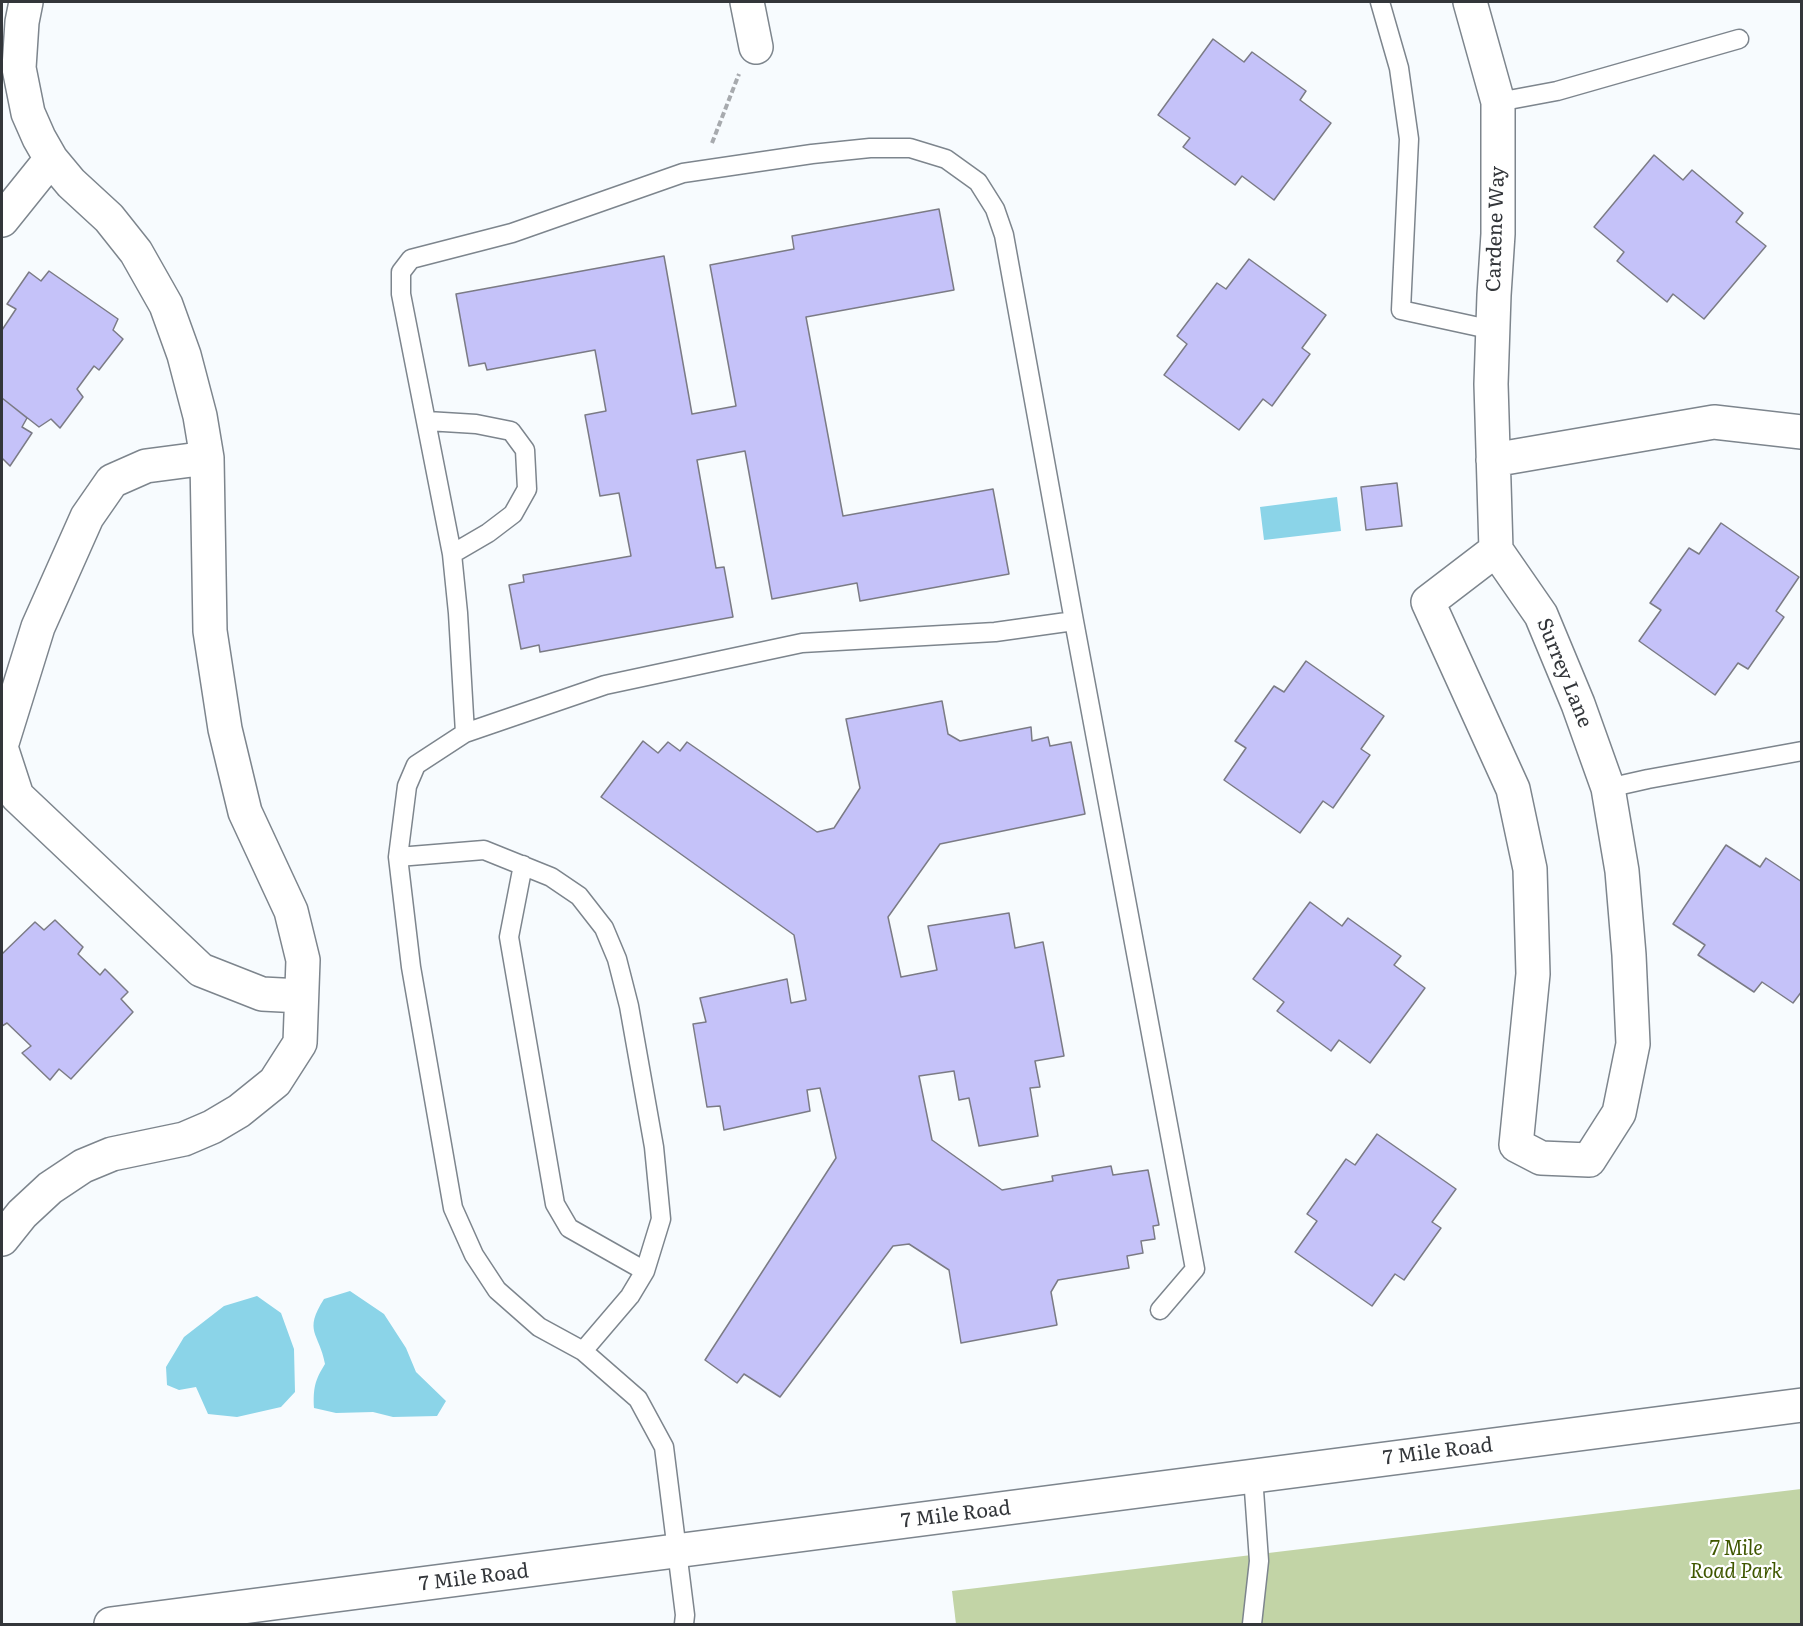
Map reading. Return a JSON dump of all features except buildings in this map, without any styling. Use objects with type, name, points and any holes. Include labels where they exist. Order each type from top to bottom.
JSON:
[{"type":"street","points":[[2,1239],[12,1210],[83,1166],[112,1155],[184,1139],[212,1127],[239,1111],[275,1082],[300,1043],[303,960],[291,911],[245,812],[225,729],[210,631],[207,458],[200,416],[184,355],[166,305],[136,252],[109,218],[71,183],[51,159],[39,138],[28,113],[19,68],[22,22],[26,2]]},
{"type":"street","points":[[747,2],[755,42]]},
{"type":"street","name":"Cardene Way","points":[[1470,2],[1498,102],[1498,234],[1491,384],[1493,460]]},
{"type":"street","points":[[2,220],[51,159]]},
{"type":"street","points":[[1496,550],[1493,460],[1714,422],[1802,432]]},
{"type":"street","points":[[2,743],[38,627],[87,517],[112,481],[146,465],[207,458]]},
{"type":"street","name":"Surrey Lane","points":[[1496,550],[1541,615],[1578,704],[1608,788],[1622,871],[1633,1044],[1619,1113],[1589,1160],[1541,1158],[1516,1145],[1533,974],[1530,868],[1514,789],[1428,602],[1496,550]]},
{"type":"street","points":[[2,750],[17,796],[201,970],[262,994],[301,996]]},
{"type":"street","name":"7 Mile Road","points":[[111,1624],[1802,1405]]},
{"type":"lane","points":[[1380,2],[1399,68],[1409,139],[1401,310],[1493,330]]},
{"type":"lane","points":[[1498,102],[1557,91],[1739,39]]},
{"type":"lane","points":[[465,732],[452,554],[401,294],[400,272],[411,259],[512,233],[683,173],[812,154],[870,148],[910,148],[946,159],[978,182],[995,209],[1004,235],[1195,1269],[1160,1310]]},
{"type":"lane","points":[[427,421],[476,424],[511,431],[525,450],[527,489],[513,514],[488,533],[452,554]]},
{"type":"lane","points":[[684,1624],[678,1551],[664,1447],[638,1399],[583,1351],[538,1327],[497,1290],[474,1255],[453,1208],[411,967],[398,857],[407,786],[416,765],[465,732],[605,685],[802,643],[995,632],[1074,621]]},
{"type":"lane","points":[[1608,788],[1802,751]]},
{"type":"lane","points":[[398,857],[484,850],[551,877],[579,897],[604,928],[617,959],[629,1006],[652,1135],[661,1219],[645,1271],[630,1296],[583,1351]]},
{"type":"lane","points":[[523,865],[508,938],[555,1204],[569,1228],[645,1271]]},
{"type":"lane","points":[[1252,1624],[1258,1561],[1253,1476]]},
{"type":"path","points":[[701,171],[755,42]]},
{"type":"green space","name":"7 Mile Road Park","points":[[1801,1489],[1801,1624],[956,1624],[952,1591]]},
{"type":"water","points":[[1337,497],[1341,531],[1264,540],[1260,507]]},
{"type":"water","points":[[350,1291],[384,1314],[406,1348],[416,1372],[446,1401],[437,1416],[393,1417],[373,1412],[336,1413],[314,1408],[315,1384],[325,1364],[314,1332],[314,1319],[324,1299]]},
{"type":"water","points":[[257,1296],[281,1313],[294,1349],[295,1392],[281,1407],[237,1417],[208,1414],[196,1387],[179,1390],[167,1385],[166,1367],[184,1337],[224,1306]]}]
